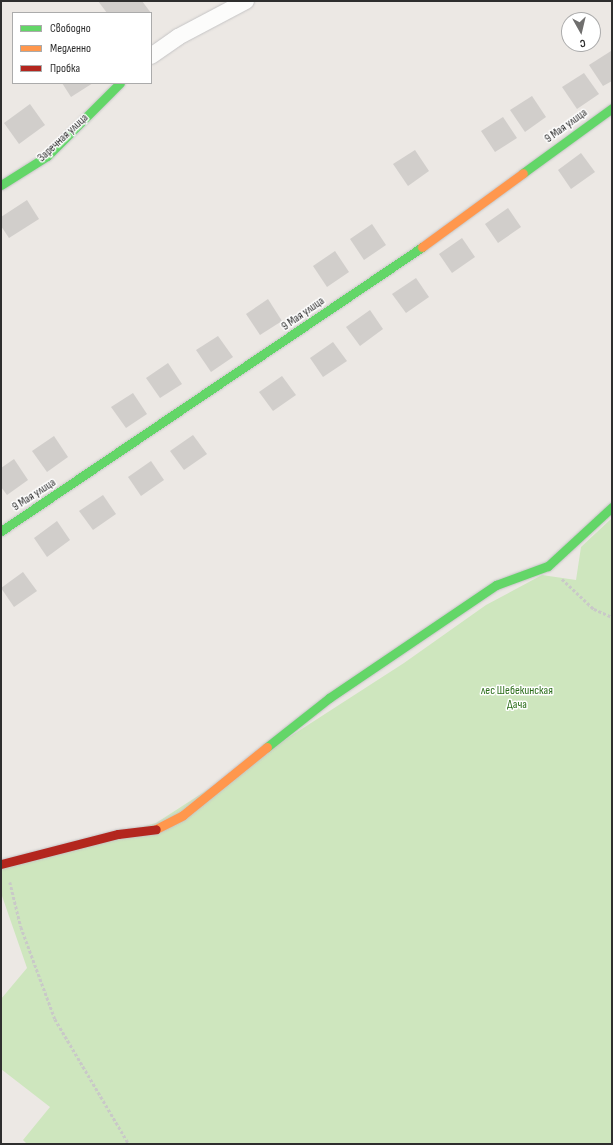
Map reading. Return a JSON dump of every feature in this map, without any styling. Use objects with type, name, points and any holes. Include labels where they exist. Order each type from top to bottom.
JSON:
[{"type":"street","points":[[152,55],[178,36],[246,1]]},
{"type":"street","name":"Заречная улица","points":[[1,186],[47,156],[119,84]]},
{"type":"street","name":"9 Мая улица","points":[[1,531],[411,255],[612,108]]},
{"type":"street","points":[[5,864],[69,845],[159,829],[183,815],[329,698],[496,585],[548,566],[612,507]]},
{"type":"path","points":[[548,566],[594,609],[612,617]]},
{"type":"path","points":[[5,864],[21,927],[55,1019],[129,1144]]},
{"type":"green space","name":"лес Шебекинская Дача","points":[[612,518],[612,1144],[27,1144],[23,1140],[50,1107],[1,1069],[1,999],[27,968],[1,893],[1,867],[156,823],[404,663],[486,605],[542,575],[576,580],[581,547]]},
{"type":"building","points":[[98,1],[142,1],[150,12],[106,12]]},
{"type":"building","points":[[611,51],[612,81],[603,86],[589,65]]},
{"type":"building","points":[[584,73],[599,94],[577,109],[562,87]]},
{"type":"building","points":[[63,84],[91,84],[71,97]]},
{"type":"building","points":[[532,96],[546,117],[525,132],[510,110]]},
{"type":"building","points":[[30,104],[45,125],[19,144],[4,123]]},
{"type":"building","points":[[503,117],[517,138],[495,152],[481,131]]},
{"type":"building","points":[[415,150],[429,171],[408,186],[393,164]]},
{"type":"building","points":[[581,153],[595,172],[571,189],[558,170]]},
{"type":"building","points":[[27,200],[39,219],[9,238],[1,226],[1,217]]},
{"type":"building","points":[[508,208],[521,227],[498,243],[485,224]]},
{"type":"building","points":[[372,224],[386,245],[364,260],[350,239]]},
{"type":"building","points":[[462,238],[475,257],[452,273],[439,254]]},
{"type":"building","points":[[335,251],[349,272],[327,287],[313,266]]},
{"type":"building","points":[[416,278],[429,297],[406,313],[392,294]]},
{"type":"building","points":[[268,299],[282,321],[260,335],[246,314]]},
{"type":"building","points":[[370,310],[383,329],[360,346],[346,327]]},
{"type":"building","points":[[218,336],[233,357],[211,372],[196,350]]},
{"type":"building","points":[[333,342],[347,361],[323,377],[310,358]]},
{"type":"building","points":[[168,363],[182,384],[160,398],[146,378]]},
{"type":"building","points":[[282,376],[296,395],[273,411],[259,392]]},
{"type":"building","points":[[133,393],[147,414],[126,428],[111,407]]},
{"type":"building","points":[[193,435],[207,454],[184,470],[170,451]]},
{"type":"building","points":[[54,436],[68,457],[47,472],[32,451]]},
{"type":"building","points":[[14,459],[28,480],[7,495],[1,487],[1,468]]},
{"type":"building","points":[[151,461],[164,480],[141,496],[128,477]]},
{"type":"building","points":[[103,495],[116,514],[93,530],[79,511]]},
{"type":"building","points":[[57,521],[70,540],[47,557],[34,538]]},
{"type":"building","points":[[23,572],[37,591],[14,607],[1,588]]},
{"type":"traffic: fast","points":[[1,185],[47,156],[119,84]]},
{"type":"traffic: fast","points":[[523,173],[612,108]]},
{"type":"traffic: fast","points":[[1,531],[422,247]]},
{"type":"traffic: fast","points":[[267,747],[329,698],[496,585],[548,566],[612,507]]},
{"type":"traffic: slow","points":[[422,247],[523,173]]},
{"type":"traffic: slow","points":[[156,829],[183,815],[267,747]]},
{"type":"traffic: jam","points":[[1,864],[118,834],[156,829]]}]
